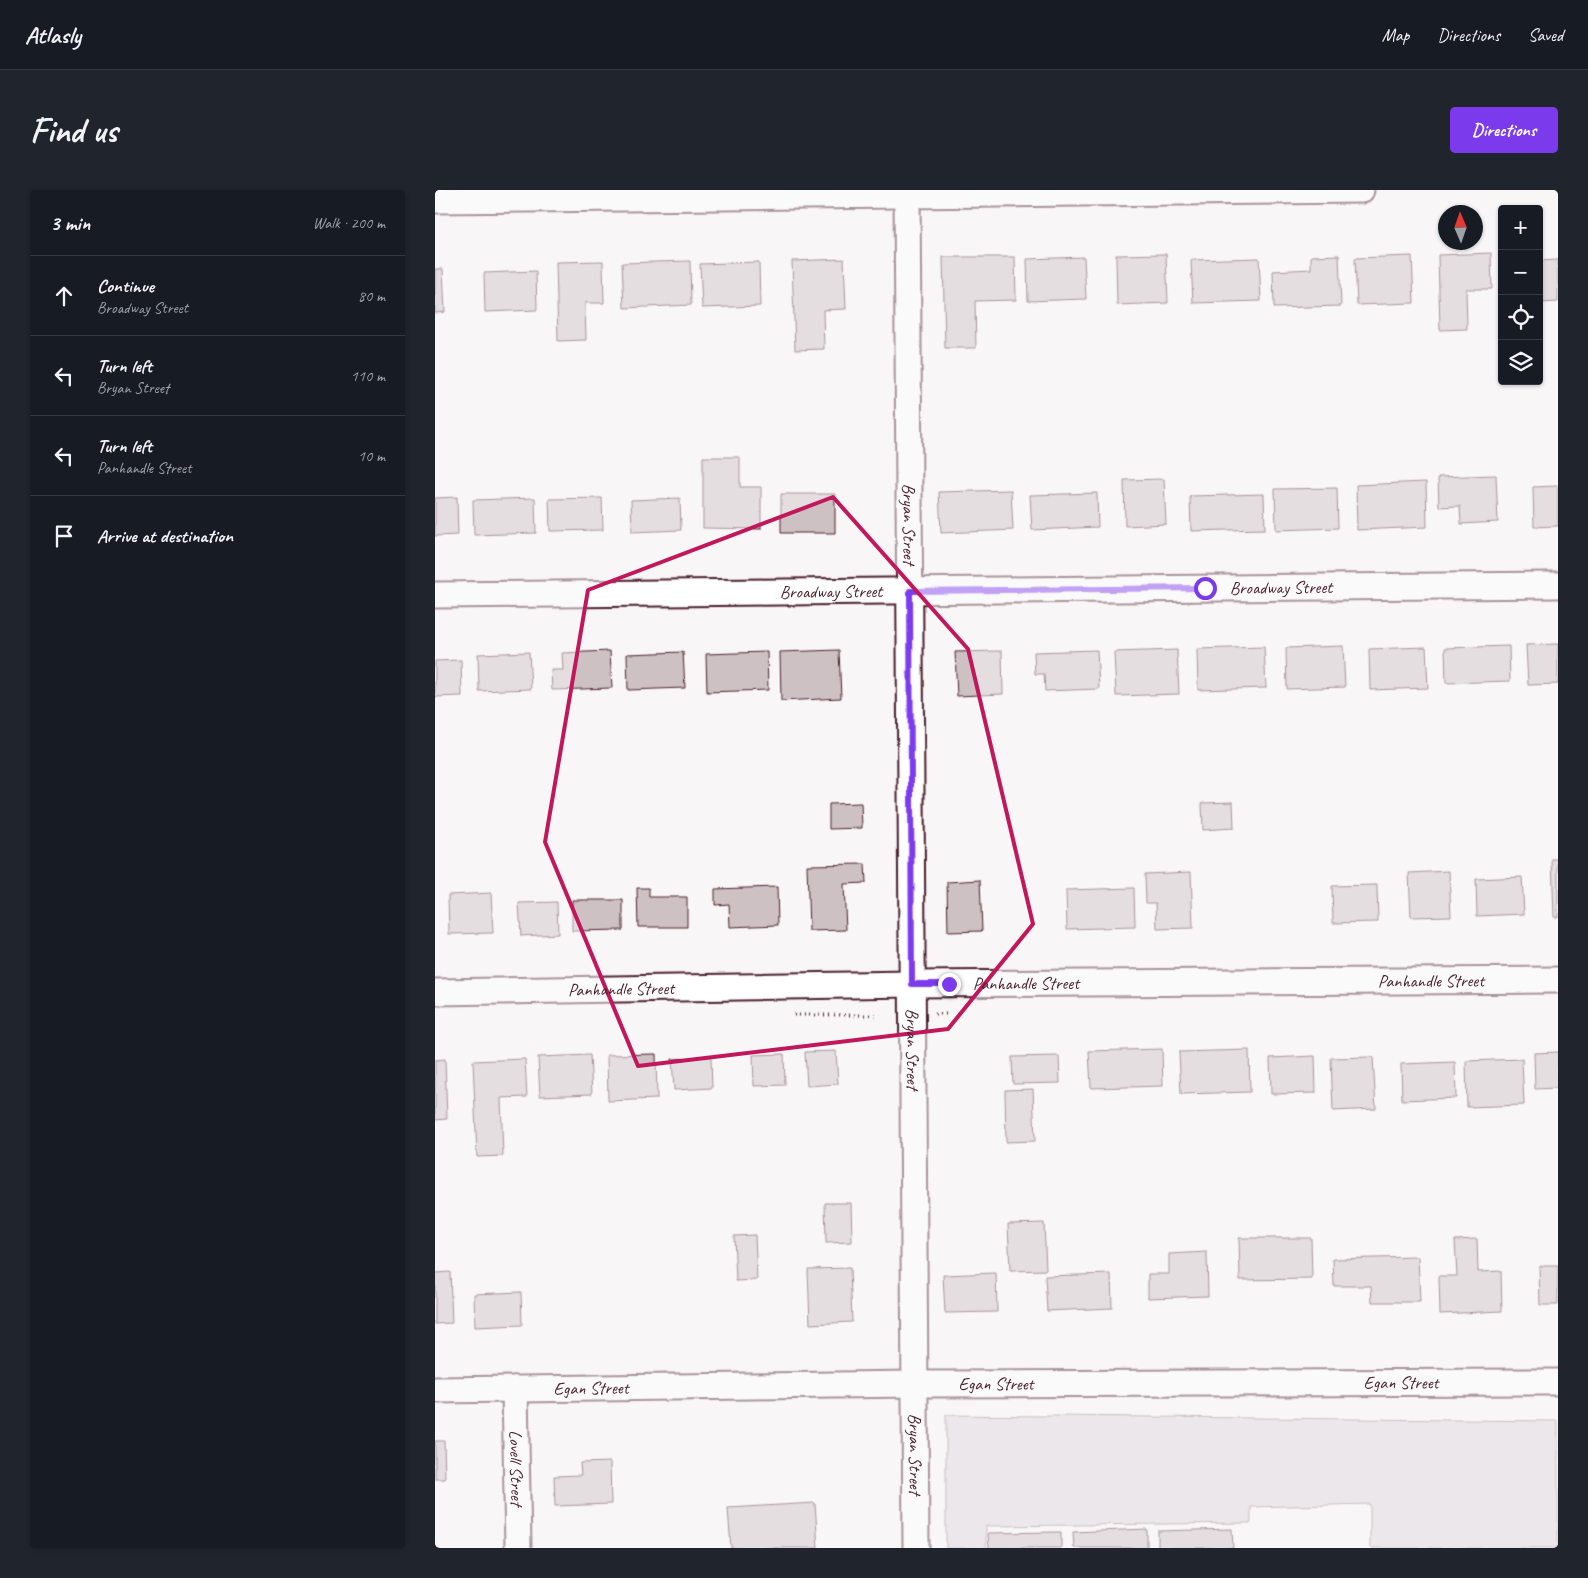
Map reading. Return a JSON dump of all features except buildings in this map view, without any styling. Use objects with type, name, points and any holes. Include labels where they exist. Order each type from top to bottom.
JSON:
[{"type":"street","points":[[435,200],[907,192],[1361,190]]},
{"type":"street","name":"Bryan Street","points":[[907,192],[916,1548]]},
{"type":"street","name":"Broadway Street","points":[[435,595],[1558,585]]},
{"type":"street","name":"Panhandle Street","points":[[435,992],[912,984],[1558,980]]},
{"type":"street","name":"Egan Street","points":[[435,1390],[915,1384],[1558,1382]]},
{"type":"street","name":"Lovell Street","points":[[515,1389],[518,1548]]},
{"type":"path","points":[[794,1015],[879,1015]]},
{"type":"highlighted area","points":[[833,497],[968,649],[1033,924],[948,1029],[638,1066],[545,842],[588,590]]},
{"type":"shaded area","points":[[946,1415],[1558,1421],[1558,1548],[1370,1548],[1370,1504],[1251,1507],[1251,1523],[986,1526],[986,1548],[946,1548]]},
{"type":"route","points":[[949,984],[912,984],[910,591],[1205,588]]}]
